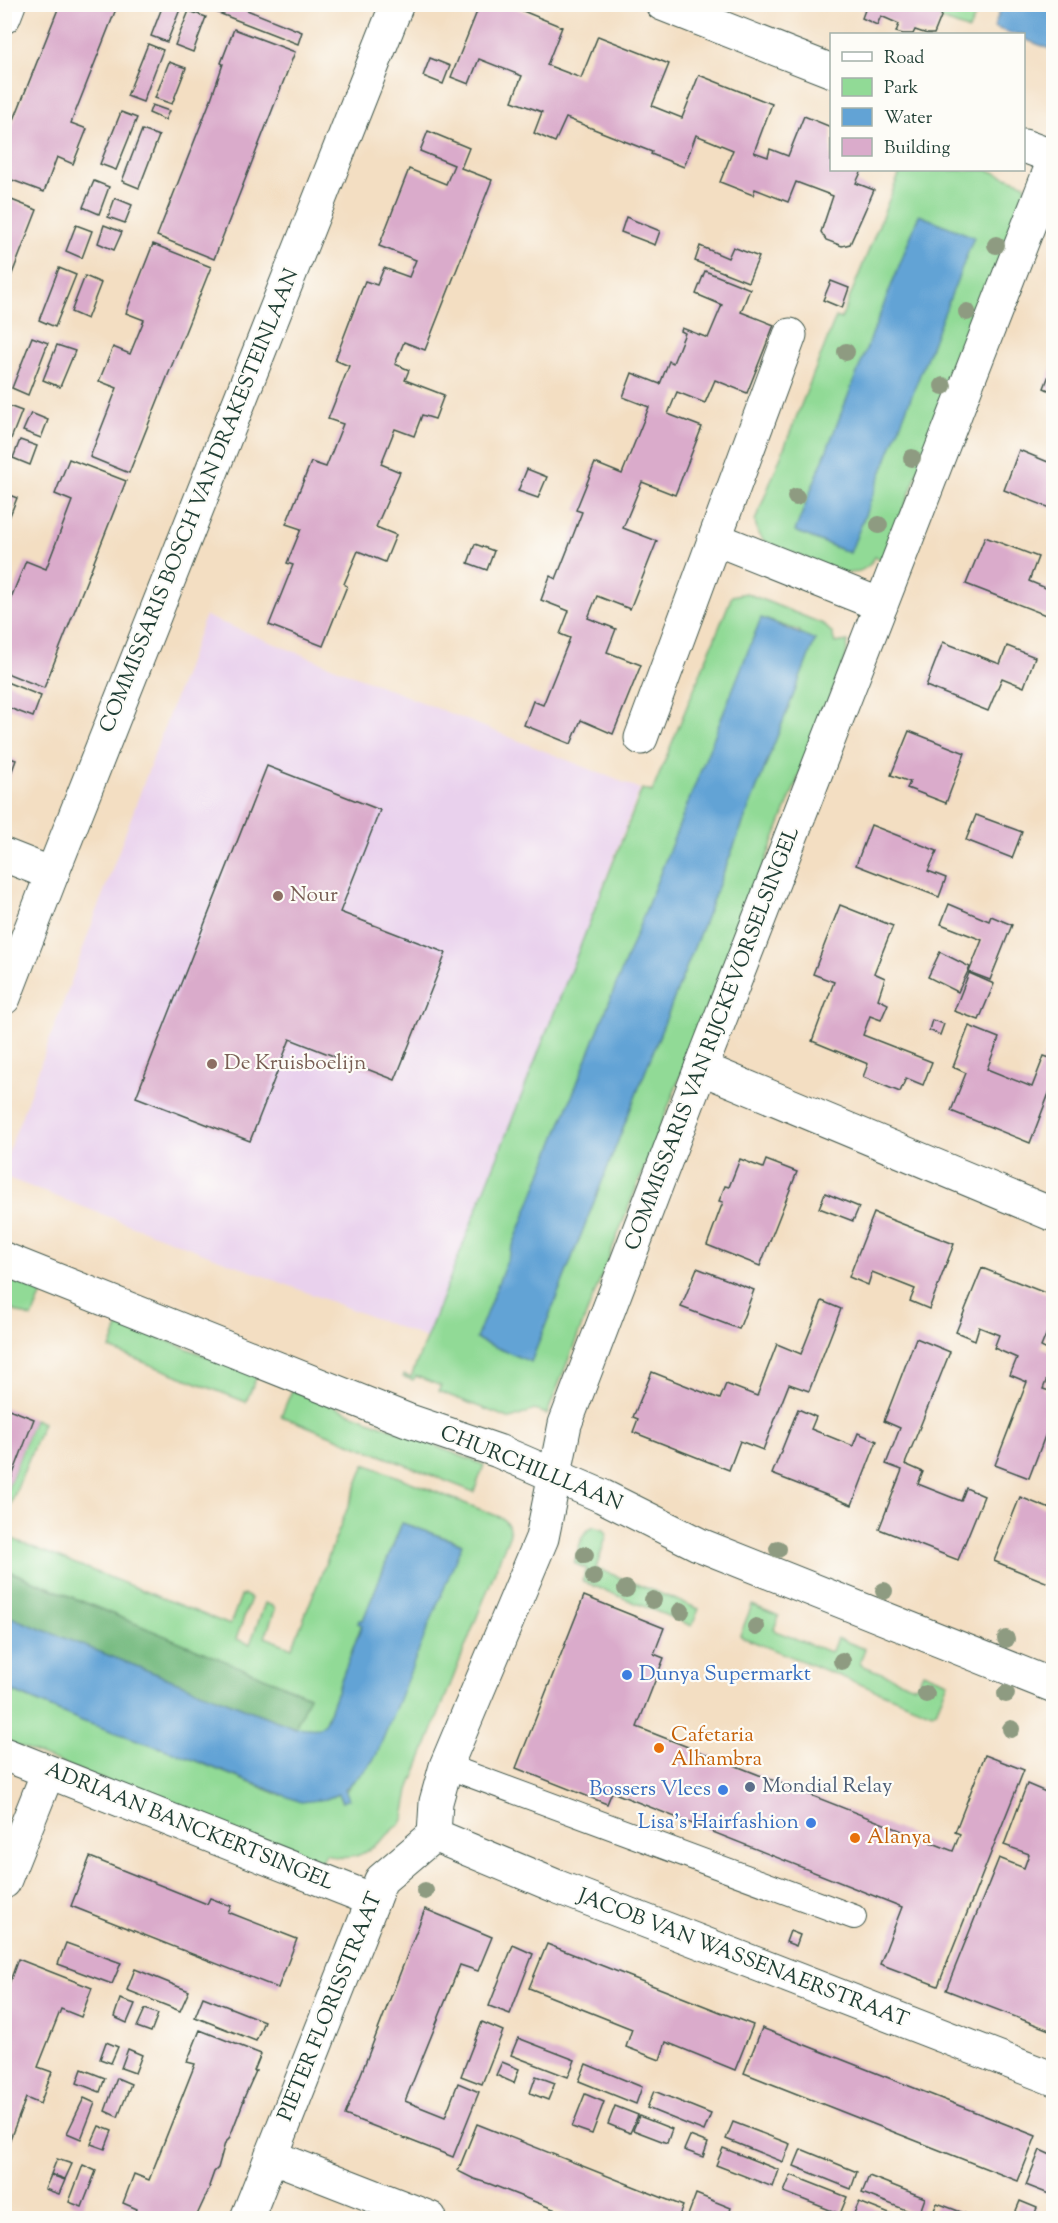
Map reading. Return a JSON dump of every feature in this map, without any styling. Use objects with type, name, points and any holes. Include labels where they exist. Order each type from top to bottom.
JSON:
[{"type":"street","points":[[4,17],[9,4]]},
{"type":"street","name":"COMMISSARIS BOSCH VAN DRAKESTEINLAAN","points":[[4,998],[397,4]]},
{"type":"street","points":[[662,4],[830,71]]},
{"type":"street","points":[[1025,147],[1053,159]]},
{"type":"street","name":"COMMISSARIS VAN RIJCKEVORSELSINGEL","points":[[554,1475],[565,1424],[1053,159]]},
{"type":"street","points":[[641,738],[790,335]]},
{"type":"street","points":[[716,539],[881,604]]},
{"type":"street","points":[[4,855],[52,874]]},
{"type":"street","points":[[701,1068],[1053,1215]]},
{"type":"street","name":"CHURCHILLLAAN","points":[[4,1259],[387,1412],[498,1451],[602,1496],[698,1544],[1053,1686]]},
{"type":"street","points":[[434,1835],[436,1802],[446,1766],[542,1538],[554,1475]]},
{"type":"street","name":"ADRIAAN BANCKERTSINGEL","points":[[4,1754],[373,1900]]},
{"type":"street","points":[[4,1882],[48,1772]]},
{"type":"street","name":"PIETER FLORISSTRAAT","points":[[247,2218],[381,1880],[434,1835]]},
{"type":"street","name":"JACOB VAN WASSENAERSTRAAT","points":[[434,1835],[624,1913],[1053,2079]]},
{"type":"street","points":[[272,2156],[430,2218]]},
{"type":"lane","points":[[446,1766],[854,1917]]},
{"type":"shaded area","points":[[205,616],[640,789],[429,1339],[5,1177],[4,1164]]},
{"type":"green space","points":[[946,5],[980,5],[969,30],[940,19]]},
{"type":"green space","points":[[901,171],[991,171],[1025,184],[1026,191],[884,560],[875,557],[865,568],[847,573],[765,542],[758,534],[755,521],[836,317],[841,319]],"holes":[[[919,216],[850,553],[796,531]]]},
{"type":"green space","points":[[746,593],[823,624],[832,633],[835,643],[848,641],[846,657],[547,1414],[534,1410],[511,1419],[438,1391],[441,1386],[416,1376],[413,1380],[403,1377],[404,1375],[411,1377],[642,789],[652,792],[732,596]],"holes":[[[761,618],[800,631],[815,640],[531,1362]]]},
{"type":"green space","points":[[4,1276],[43,1291],[32,1318],[5,1307]]},
{"type":"green space","points":[[120,1322],[257,1376],[246,1402],[110,1349]]},
{"type":"green space","points":[[292,1390],[484,1465],[474,1492],[281,1416]]},
{"type":"green space","points":[[34,1419],[43,1423],[5,1519],[5,1495]]},
{"type":"green space","points":[[365,1464],[502,1518],[508,1525],[510,1533],[409,1790],[404,1818],[376,1845],[358,1855],[349,1857],[326,1854],[320,1866],[5,1741],[4,1688],[82,1721],[176,1753],[280,1795],[326,1799],[338,1794],[341,1801],[347,1789],[376,1756],[461,1543],[402,1523],[363,1621],[360,1620],[358,1623],[362,1624],[326,1720],[322,1727],[312,1729],[295,1728],[309,1696],[5,1569],[5,1536],[230,1625],[241,1596],[245,1595],[251,1598],[236,1639],[250,1644],[265,1603],[273,1606],[275,1610],[265,1637],[292,1648]]},
{"type":"green space","points":[[594,1526],[604,1529],[607,1534],[596,1568],[699,1609],[692,1626],[582,1581],[587,1569],[574,1563],[583,1537]]},
{"type":"green space","points":[[4,1569],[309,1696],[295,1728],[5,1615]]},
{"type":"green space","points":[[752,1605],[779,1616],[775,1631],[830,1652],[837,1638],[865,1649],[860,1661],[861,1665],[914,1686],[917,1685],[923,1672],[948,1682],[936,1711],[932,1713],[742,1637],[740,1635]]},
{"type":"water","points":[[1002,5],[1053,5],[1053,40],[1050,49],[1025,39],[1025,33],[1009,33],[994,27]]},
{"type":"water","points":[[919,215],[974,237],[850,553],[795,531]]},
{"type":"water","points":[[761,618],[815,640],[531,1362],[476,1339]]},
{"type":"water","points":[[402,1523],[462,1544],[376,1756],[345,1789],[349,1799],[342,1802],[338,1794],[326,1799],[301,1802],[176,1753],[82,1721],[5,1688],[5,1615],[295,1728],[320,1727],[326,1720],[362,1625],[358,1623],[359,1620],[363,1620]]},
{"type":"building","points":[[60,4],[118,4],[71,123],[87,129],[73,164],[57,157],[44,192],[4,177],[4,145]]},
{"type":"building","points":[[232,4],[302,32],[298,44],[198,5]]},
{"type":"building","points":[[480,4],[506,4],[562,27],[547,65],[581,78],[598,36],[669,64],[652,106],[682,118],[699,75],[772,104],[754,152],[768,157],[770,149],[788,156],[804,116],[830,127],[830,171],[862,171],[856,183],[874,190],[850,244],[842,246],[826,240],[821,232],[833,196],[796,182],[788,202],[755,189],[753,195],[720,182],[733,150],[696,135],[684,167],[566,118],[555,142],[534,133],[542,112],[512,101],[522,76],[479,59],[469,84],[451,77]]},
{"type":"building","points":[[851,4],[946,4],[934,33],[915,30],[914,33],[896,32],[899,24],[881,16],[877,25],[862,18],[865,10]]},
{"type":"building","points":[[163,5],[181,7],[167,42],[151,36]]},
{"type":"building","points":[[189,11],[206,17],[193,52],[175,45]]},
{"type":"building","points":[[234,29],[295,52],[214,259],[157,236],[211,99]]},
{"type":"building","points":[[148,44],[163,50],[143,102],[127,96]]},
{"type":"building","points":[[430,58],[450,66],[443,84],[423,76]]},
{"type":"building","points":[[169,62],[186,68],[172,104],[155,98]]},
{"type":"building","points":[[152,105],[169,111],[165,120],[149,113]]},
{"type":"building","points":[[121,112],[137,118],[116,170],[100,164]]},
{"type":"building","points":[[142,130],[159,136],[139,188],[122,181]]},
{"type":"building","points":[[428,131],[469,148],[461,168],[492,180],[425,350],[404,342],[395,364],[409,370],[405,380],[444,395],[435,419],[422,415],[414,436],[395,429],[381,464],[400,472],[376,527],[396,535],[385,562],[358,551],[323,646],[269,625],[293,565],[287,563],[301,529],[286,524],[311,462],[326,467],[343,424],[328,419],[349,366],[335,360],[365,281],[377,285],[384,268],[409,277],[416,260],[379,246],[409,169],[446,184],[454,165],[420,151]]},
{"type":"building","points":[[94,181],[109,187],[99,214],[83,207]]},
{"type":"building","points":[[4,197],[37,210],[5,292],[4,292]]},
{"type":"building","points":[[115,198],[132,205],[125,223],[108,217]]},
{"type":"building","points":[[626,217],[660,231],[655,245],[621,232]]},
{"type":"building","points":[[76,225],[92,231],[82,258],[66,251]]},
{"type":"building","points":[[104,225],[122,232],[114,250],[98,243]]},
{"type":"building","points":[[153,244],[211,267],[129,473],[90,457],[117,388],[99,381],[113,347],[130,354],[144,320],[126,313]]},
{"type":"building","points":[[700,246],[728,258],[733,247],[759,257],[748,282],[695,261]]},
{"type":"building","points":[[59,268],[76,275],[55,327],[39,320]]},
{"type":"building","points":[[705,271],[750,289],[741,312],[774,325],[747,393],[715,380],[705,403],[677,392],[668,414],[702,427],[675,495],[642,482],[623,528],[657,541],[630,609],[597,596],[588,618],[616,629],[607,652],[641,665],[613,734],[581,720],[571,744],[524,725],[533,701],[543,705],[570,638],[560,634],[569,611],[541,600],[550,576],[556,579],[582,512],[576,510],[595,463],[622,474],[649,407],[623,397],[632,373],[660,384],[669,361],[673,363],[685,333],[681,331],[682,328],[708,338],[722,305],[696,294]]},
{"type":"building","points":[[85,276],[101,283],[87,319],[71,312]]},
{"type":"building","points":[[831,281],[849,288],[842,308],[823,300]]},
{"type":"building","points":[[32,337],[48,343],[28,395],[12,388]]},
{"type":"building","points":[[57,345],[75,351],[60,387],[43,380]]},
{"type":"building","points":[[1053,365],[1053,392],[1044,388]]},
{"type":"building","points":[[6,405],[22,411],[5,454],[4,407]]},
{"type":"building","points":[[31,413],[48,420],[41,438],[23,431]]},
{"type":"building","points":[[20,440],[37,446],[30,465],[13,458]]},
{"type":"building","points":[[1019,450],[1053,464],[1053,509],[1004,490]]},
{"type":"building","points":[[69,459],[126,481],[44,688],[4,672],[4,615],[26,561],[46,569],[72,501],[55,494]]},
{"type":"building","points":[[527,469],[547,477],[538,498],[518,491]]},
{"type":"building","points":[[4,493],[17,498],[5,528],[4,528]]},
{"type":"building","points":[[985,537],[1038,557],[1029,581],[1053,591],[1051,617],[966,584]]},
{"type":"building","points":[[475,544],[494,551],[487,570],[468,563]]},
{"type":"building","points":[[943,642],[1000,664],[1007,646],[1035,657],[1024,687],[1002,678],[988,711],[926,686]]},
{"type":"building","points":[[4,681],[41,696],[33,717],[4,706]]},
{"type":"building","points":[[909,731],[965,753],[946,803],[907,788],[910,782],[891,775]]},
{"type":"building","points":[[4,756],[16,760],[5,790],[4,790]]},
{"type":"building","points":[[267,766],[380,810],[340,912],[446,953],[395,1080],[290,1039],[250,1141],[136,1097]]},
{"type":"building","points":[[976,815],[1022,832],[1012,858],[966,840]]},
{"type":"building","points":[[871,825],[937,851],[928,871],[946,878],[939,897],[856,865]]},
{"type":"building","points":[[949,904],[989,921],[991,916],[1012,925],[990,980],[969,972],[982,940],[941,924]]},
{"type":"building","points":[[840,905],[893,926],[874,973],[885,978],[878,999],[888,1004],[881,1020],[870,1016],[863,1035],[932,1062],[923,1085],[906,1078],[900,1092],[863,1077],[868,1064],[812,1041],[834,982],[813,974]]},
{"type":"building","points":[[940,952],[970,967],[958,992],[928,977]]},
{"type":"building","points":[[969,973],[994,984],[979,1020],[954,1011]]},
{"type":"building","points":[[932,1020],[944,1024],[940,1035],[929,1030]]},
{"type":"building","points":[[969,1026],[999,1038],[987,1069],[1032,1087],[1044,1056],[1053,1059],[1053,1083],[1030,1143],[951,1111],[966,1073],[953,1067]]},
{"type":"building","points":[[740,1159],[763,1168],[766,1160],[797,1172],[760,1266],[707,1245],[723,1202],[719,1201],[725,1186],[729,1187]]},
{"type":"building","points":[[825,1193],[859,1207],[853,1221],[819,1208]]},
{"type":"building","points":[[874,1213],[954,1244],[929,1309],[910,1301],[915,1289],[872,1272],[868,1285],[849,1277]]},
{"type":"building","points":[[697,1268],[754,1290],[739,1329],[681,1307]]},
{"type":"building","points":[[982,1268],[1053,1296],[1053,1318],[1041,1347],[1053,1353],[1053,1363],[1043,1389],[1053,1392],[1053,1415],[1029,1478],[995,1465],[1027,1382],[1010,1375],[1017,1358],[994,1348],[999,1335],[979,1327],[975,1340],[956,1332]]},
{"type":"building","points":[[822,1301],[841,1309],[809,1391],[789,1384],[763,1450],[740,1441],[729,1470],[633,1432],[638,1419],[633,1417],[652,1372],[720,1399],[726,1384],[757,1396],[777,1344],[801,1354]]},
{"type":"building","points":[[916,1338],[950,1352],[905,1464],[923,1472],[918,1484],[961,1501],[966,1488],[984,1496],[958,1560],[879,1529],[902,1470],[886,1464],[900,1428],[884,1421]]},
{"type":"building","points":[[4,1407],[34,1419],[5,1495],[4,1495]]},
{"type":"building","points":[[798,1409],[816,1417],[811,1429],[853,1446],[858,1433],[877,1441],[852,1505],[772,1474]]},
{"type":"building","points":[[1020,1497],[1053,1510],[1053,1585],[994,1561]]},
{"type":"building","points":[[584,1596],[664,1628],[654,1654],[664,1658],[637,1727],[953,1851],[960,1834],[955,1832],[985,1755],[1024,1770],[938,1986],[880,1964],[902,1907],[612,1792],[607,1804],[516,1768]]},
{"type":"building","points":[[1027,1784],[1053,1795],[1052,2031],[946,1990],[999,1858],[1024,1868],[1029,1854],[1004,1845]]},
{"type":"building","points":[[90,1857],[207,1904],[210,1898],[231,1906],[228,1912],[297,1939],[278,1988],[71,1906]]},
{"type":"building","points":[[425,1909],[492,1937],[478,1971],[460,1965],[405,2101],[445,2117],[458,2083],[479,2092],[453,2157],[345,2115]]},
{"type":"building","points":[[790,1931],[800,1935],[796,1946],[786,1942]]},
{"type":"building","points":[[66,1943],[121,1963],[112,1984],[58,1964]]},
{"type":"building","points":[[547,1944],[753,2025],[735,2070],[666,2042],[660,2060],[626,2047],[632,2029],[529,1988]]},
{"type":"building","points":[[513,1945],[533,1954],[510,2014],[489,2006]]},
{"type":"building","points":[[18,1959],[92,1988],[81,2017],[61,2009],[38,2067],[52,2072],[40,2104],[26,2098],[5,2152],[5,1995]]},
{"type":"building","points":[[135,1969],[189,1991],[180,2011],[127,1990]]},
{"type":"building","points":[[203,1997],[264,2021],[256,2041],[195,2017]]},
{"type":"building","points":[[120,1999],[135,2004],[127,2023],[114,2017]]},
{"type":"building","points":[[145,2009],[158,2014],[151,2032],[137,2027]]},
{"type":"building","points":[[482,2022],[503,2031],[482,2084],[461,2076]]},
{"type":"building","points":[[762,2028],[1036,2136],[1018,2181],[744,2073]]},
{"type":"building","points":[[200,2030],[261,2054],[254,2071],[256,2071],[229,2139],[225,2143],[218,2168],[214,2172],[197,2215],[198,2218],[134,2218],[137,2209],[123,2203],[134,2174],[149,2180],[195,2064],[187,2062]]},
{"type":"building","points":[[518,2038],[575,2060],[568,2077],[511,2055]]},
{"type":"building","points":[[106,2042],[118,2047],[111,2063],[100,2059]]},
{"type":"building","points":[[128,2049],[142,2055],[135,2073],[121,2068]]},
{"type":"building","points":[[502,2062],[519,2069],[514,2083],[496,2075]]},
{"type":"building","points":[[586,2064],[642,2087],[636,2104],[579,2081]]},
{"type":"building","points":[[82,2069],[105,2078],[100,2092],[77,2083]]},
{"type":"building","points":[[536,2076],[555,2083],[548,2100],[530,2093]]},
{"type":"building","points":[[117,2078],[131,2084],[118,2117],[105,2111]]},
{"type":"building","points":[[654,2091],[711,2114],[704,2131],[647,2108]]},
{"type":"building","points":[[585,2094],[604,2102],[592,2134],[572,2127]]},
{"type":"building","points":[[84,2098],[95,2103],[81,2139],[67,2133]]},
{"type":"building","points":[[615,2106],[638,2115],[630,2133],[608,2124]]},
{"type":"building","points":[[639,2116],[672,2129],[667,2143],[633,2130]]},
{"type":"building","points":[[733,2122],[790,2144],[783,2162],[726,2139]]},
{"type":"building","points":[[477,2124],[683,2206],[678,2218],[576,2218],[474,2179],[458,2171]]},
{"type":"building","points":[[99,2126],[112,2131],[105,2149],[91,2144]]},
{"type":"building","points":[[690,2136],[708,2143],[703,2157],[684,2150]]},
{"type":"building","points":[[723,2148],[779,2170],[773,2187],[716,2165]]},
{"type":"building","points":[[801,2149],[857,2172],[851,2189],[794,2166]]},
{"type":"building","points":[[1040,2150],[1053,2156],[1053,2182],[1049,2194],[1026,2185]]},
{"type":"building","points":[[57,2159],[72,2164],[65,2179],[51,2174]]},
{"type":"building","points":[[83,2165],[96,2171],[82,2207],[69,2202]]},
{"type":"building","points":[[51,2175],[65,2180],[59,2194],[45,2189]]},
{"type":"building","points":[[791,2175],[847,2197],[840,2214],[784,2192]]},
{"type":"building","points":[[869,2176],[925,2198],[919,2215],[862,2193]]},
{"type":"building","points":[[696,2194],[731,2208],[728,2218],[687,2218]]},
{"type":"building","points":[[1020,2201],[1037,2208],[1033,2218],[1013,2218]]},
{"type":"building","points":[[859,2202],[887,2213],[902,2218],[852,2218]]},
{"type":"building","points":[[937,2203],[977,2218],[931,2218]]},
{"type":"place","name":"Nour","points":[[278,896]]},
{"type":"place","name":"De Kruisboelijn","points":[[212,1064]]},
{"type":"place","name":"Dunya Supermarkt","points":[[627,1675]]},
{"type":"place","name":"Cafetaria Alhambra","points":[[659,1748]]},
{"type":"place","name":"Mondial Relay","points":[[750,1787]]},
{"type":"place","name":"Bossers Vlees","points":[[723,1790]]},
{"type":"place","name":"Lisa's Hairfashion","points":[[811,1823]]},
{"type":"place","name":"Alanya","points":[[855,1838]]}]
